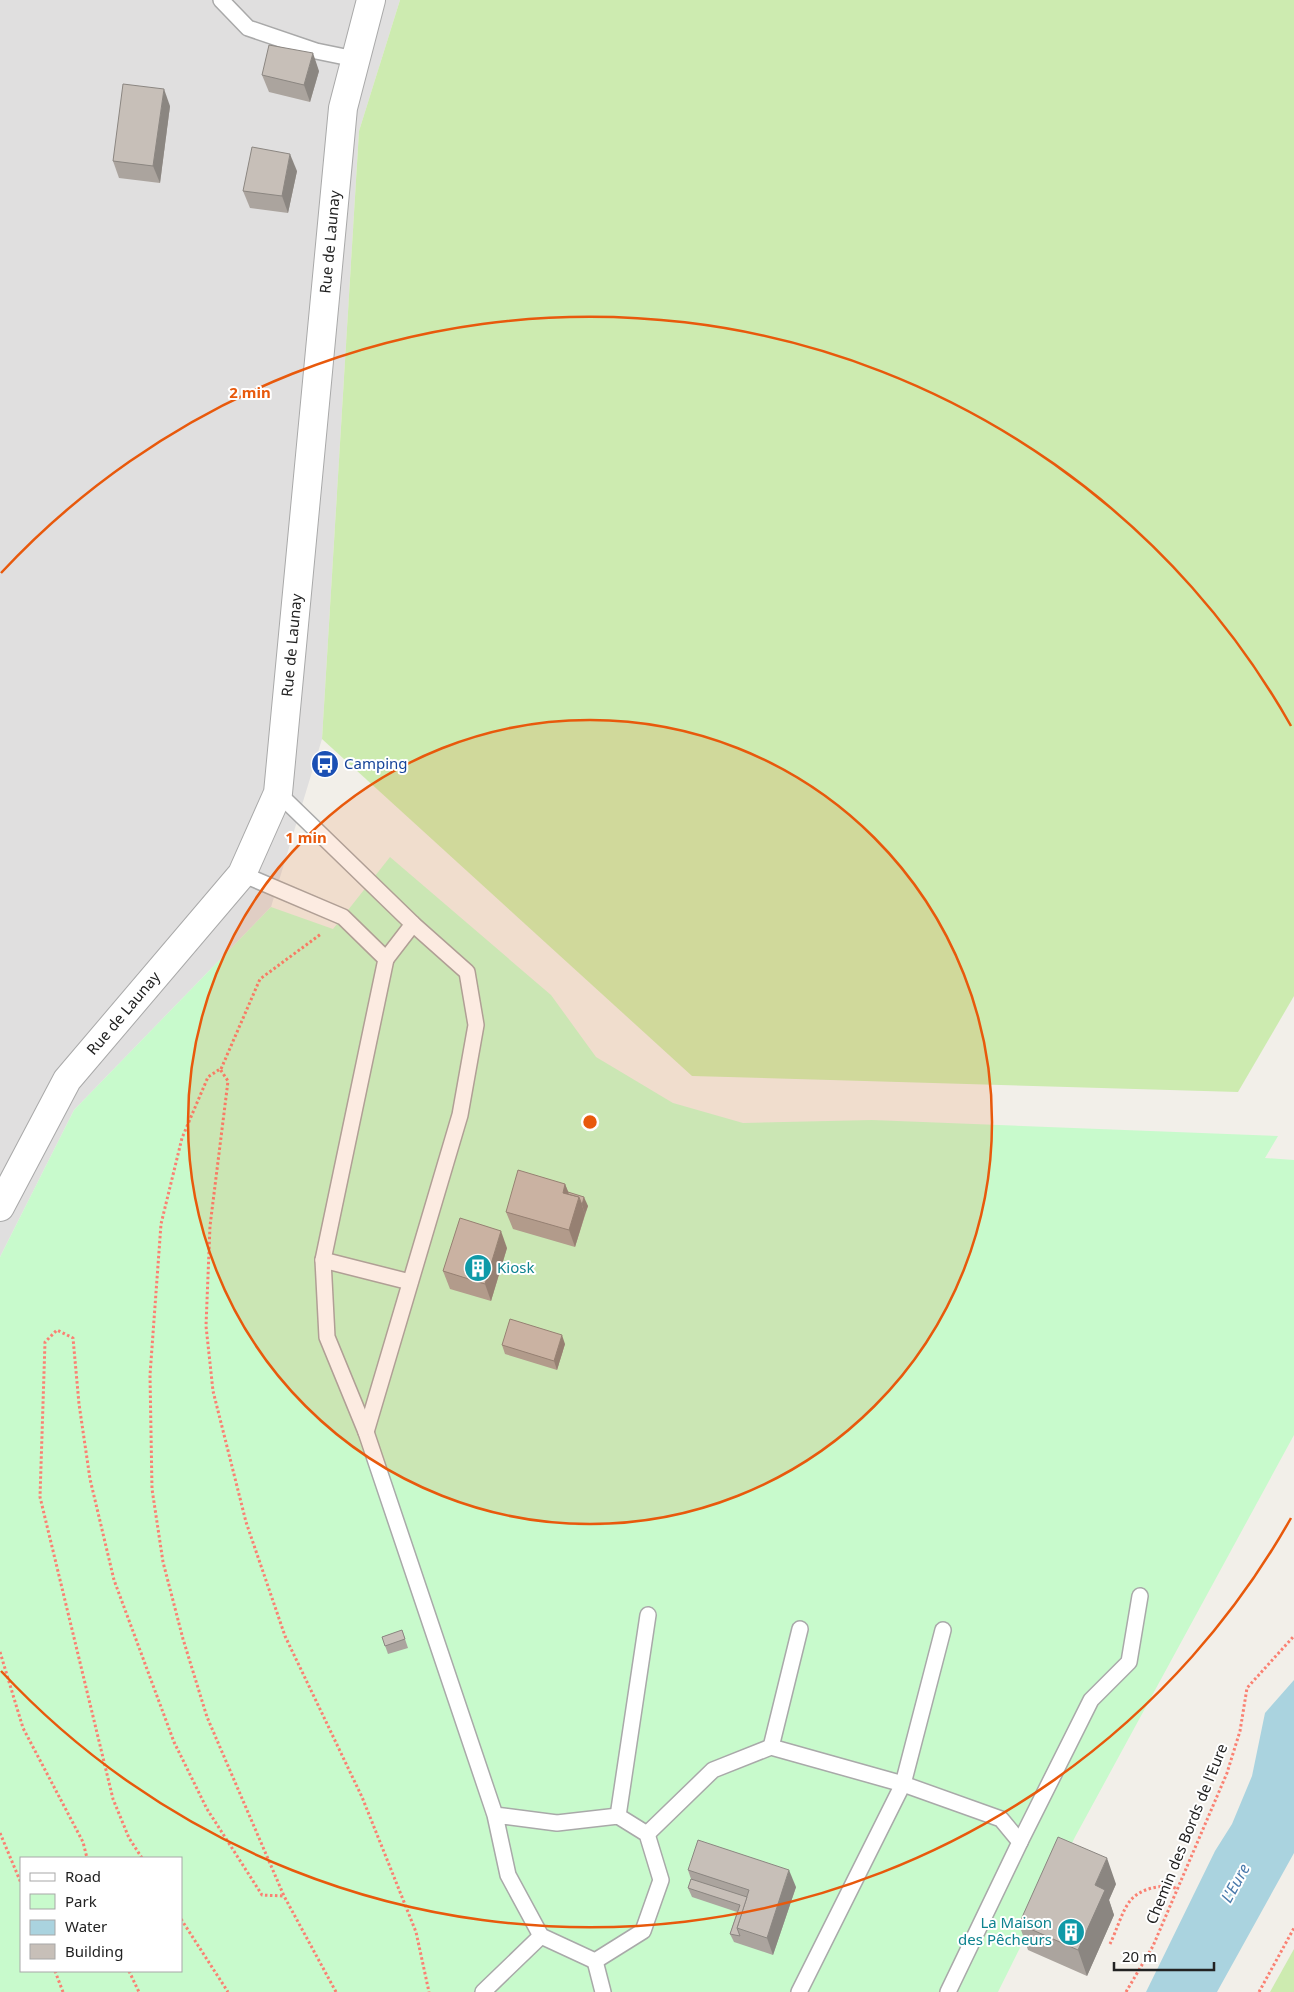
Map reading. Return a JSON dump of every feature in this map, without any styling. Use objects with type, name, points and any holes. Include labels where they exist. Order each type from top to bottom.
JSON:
[{"type":"street","name":"Rue de Launay","points":[[0,1207],[67,1080],[242,874],[278,793],[343,108],[371,0]]},
{"type":"lane","points":[[221,0],[248,28],[316,51],[355,59]]},
{"type":"lane","points":[[278,793],[413,924],[467,972],[476,1025],[460,1115],[366,1432]]},
{"type":"lane","points":[[242,874],[343,917],[386,959]]},
{"type":"lane","points":[[413,924],[386,959],[323,1260],[328,1337],[366,1432],[496,1815],[508,1875],[541,1936],[595,1960]]},
{"type":"lane","points":[[323,1260],[410,1282]]},
{"type":"lane","points":[[948,1992],[1091,1700],[1129,1662],[1140,1596]]},
{"type":"lane","points":[[618,1816],[648,1614]]},
{"type":"lane","points":[[771,1747],[800,1629]]},
{"type":"lane","points":[[799,1992],[903,1784],[943,1630]]},
{"type":"lane","points":[[646,1834],[713,1770],[771,1747],[903,1784],[1001,1819],[1020,1842]]},
{"type":"lane","points":[[496,1815],[557,1823],[618,1816],[646,1834],[661,1880],[643,1931],[595,1960]]},
{"type":"lane","points":[[483,1992],[541,1936]]},
{"type":"lane","points":[[595,1960],[603,1992]]},
{"type":"path","points":[[336,1992],[284,1896],[207,1718],[183,1639],[163,1562],[152,1488],[150,1376],[161,1224],[182,1138],[208,1076],[220,1069],[260,979],[343,917]]},
{"type":"path","points":[[220,1069],[228,1081],[210,1226],[206,1326],[213,1391],[246,1522],[285,1636],[362,1797],[416,1932],[429,1992]]},
{"type":"path","points":[[141,1857],[129,1838],[113,1798],[40,1497],[45,1342],[57,1330],[73,1338],[79,1404],[90,1479],[114,1580],[174,1742],[207,1809],[262,1896],[284,1896]]},
{"type":"path","name":"Chemin des Bords de l'Eure","points":[[1126,1992],[1153,1946],[1227,1773],[1240,1731],[1247,1688],[1294,1636]]},
{"type":"path","points":[[0,1652],[23,1728],[83,1842],[87,1857]]},
{"type":"path","points":[[0,1833],[20,1881]]},
{"type":"path","points":[[1110,1944],[1131,1900],[1147,1890],[1168,1885],[1178,1889]]},
{"type":"path","points":[[182,1922],[228,1992]]},
{"type":"path","points":[[1259,1992],[1294,1928]]},
{"type":"path","points":[[56,1972],[63,1992]]},
{"type":"path","points":[[129,1972],[139,1992]]},
{"type":"shaded area","points":[[0,0],[400,0],[359,131],[322,739],[271,907],[74,1110],[0,1257]]},
{"type":"green space","points":[[400,0],[1294,0],[1294,996],[1238,1092],[692,1076],[322,739],[359,131]]},
{"type":"green space","points":[[390,857],[551,995],[596,1057],[673,1103],[743,1123],[872,1120],[1278,1136],[1265,1158],[1294,1160],[1294,1435],[1075,1837],[998,1992],[0,1992],[0,1257],[74,1110],[271,907],[333,929]]},
{"type":"green space","points":[[1294,1949],[1294,1992],[1270,1992]]},
{"type":"water","name":"L'Eure","points":[[1294,1680],[1294,1853],[1217,1992],[1146,1992],[1215,1851],[1232,1824],[1252,1776],[1265,1713]]},
{"type":"building","points":[[269,45],[313,53],[304,85],[262,75]]},
{"type":"building","points":[[123,84],[164,89],[153,166],[113,161]]},
{"type":"building","points":[[252,147],[290,154],[282,196],[243,191]]},
{"type":"building","points":[[518,1170],[565,1184],[563,1193],[579,1197],[569,1230],[506,1212]]},
{"type":"building","points":[[568,1192],[584,1197],[582,1205],[579,1197],[568,1194]]},
{"type":"building","points":[[460,1218],[501,1231],[485,1284],[443,1271]]},
{"type":"building","points":[[510,1319],[562,1335],[554,1361],[502,1345]]},
{"type":"building","points":[[402,1630],[405,1639],[385,1646],[382,1637]]},
{"type":"building","points":[[1058,1837],[1107,1858],[1095,1885],[1105,1890],[1078,1950],[1019,1924]]},
{"type":"building","points":[[698,1840],[789,1870],[767,1938],[737,1928],[749,1890],[688,1870]]},
{"type":"building","points":[[691,1879],[747,1897],[737,1928],[740,1936],[730,1934],[740,1905],[688,1888]]},
{"type":"place","name":"Camping","points":[[325,764]]},
{"type":"place","name":"Kiosk","points":[[478,1268]]},
{"type":"place","name":"La Maison des Pêcheurs","points":[[1071,1932]]}]
